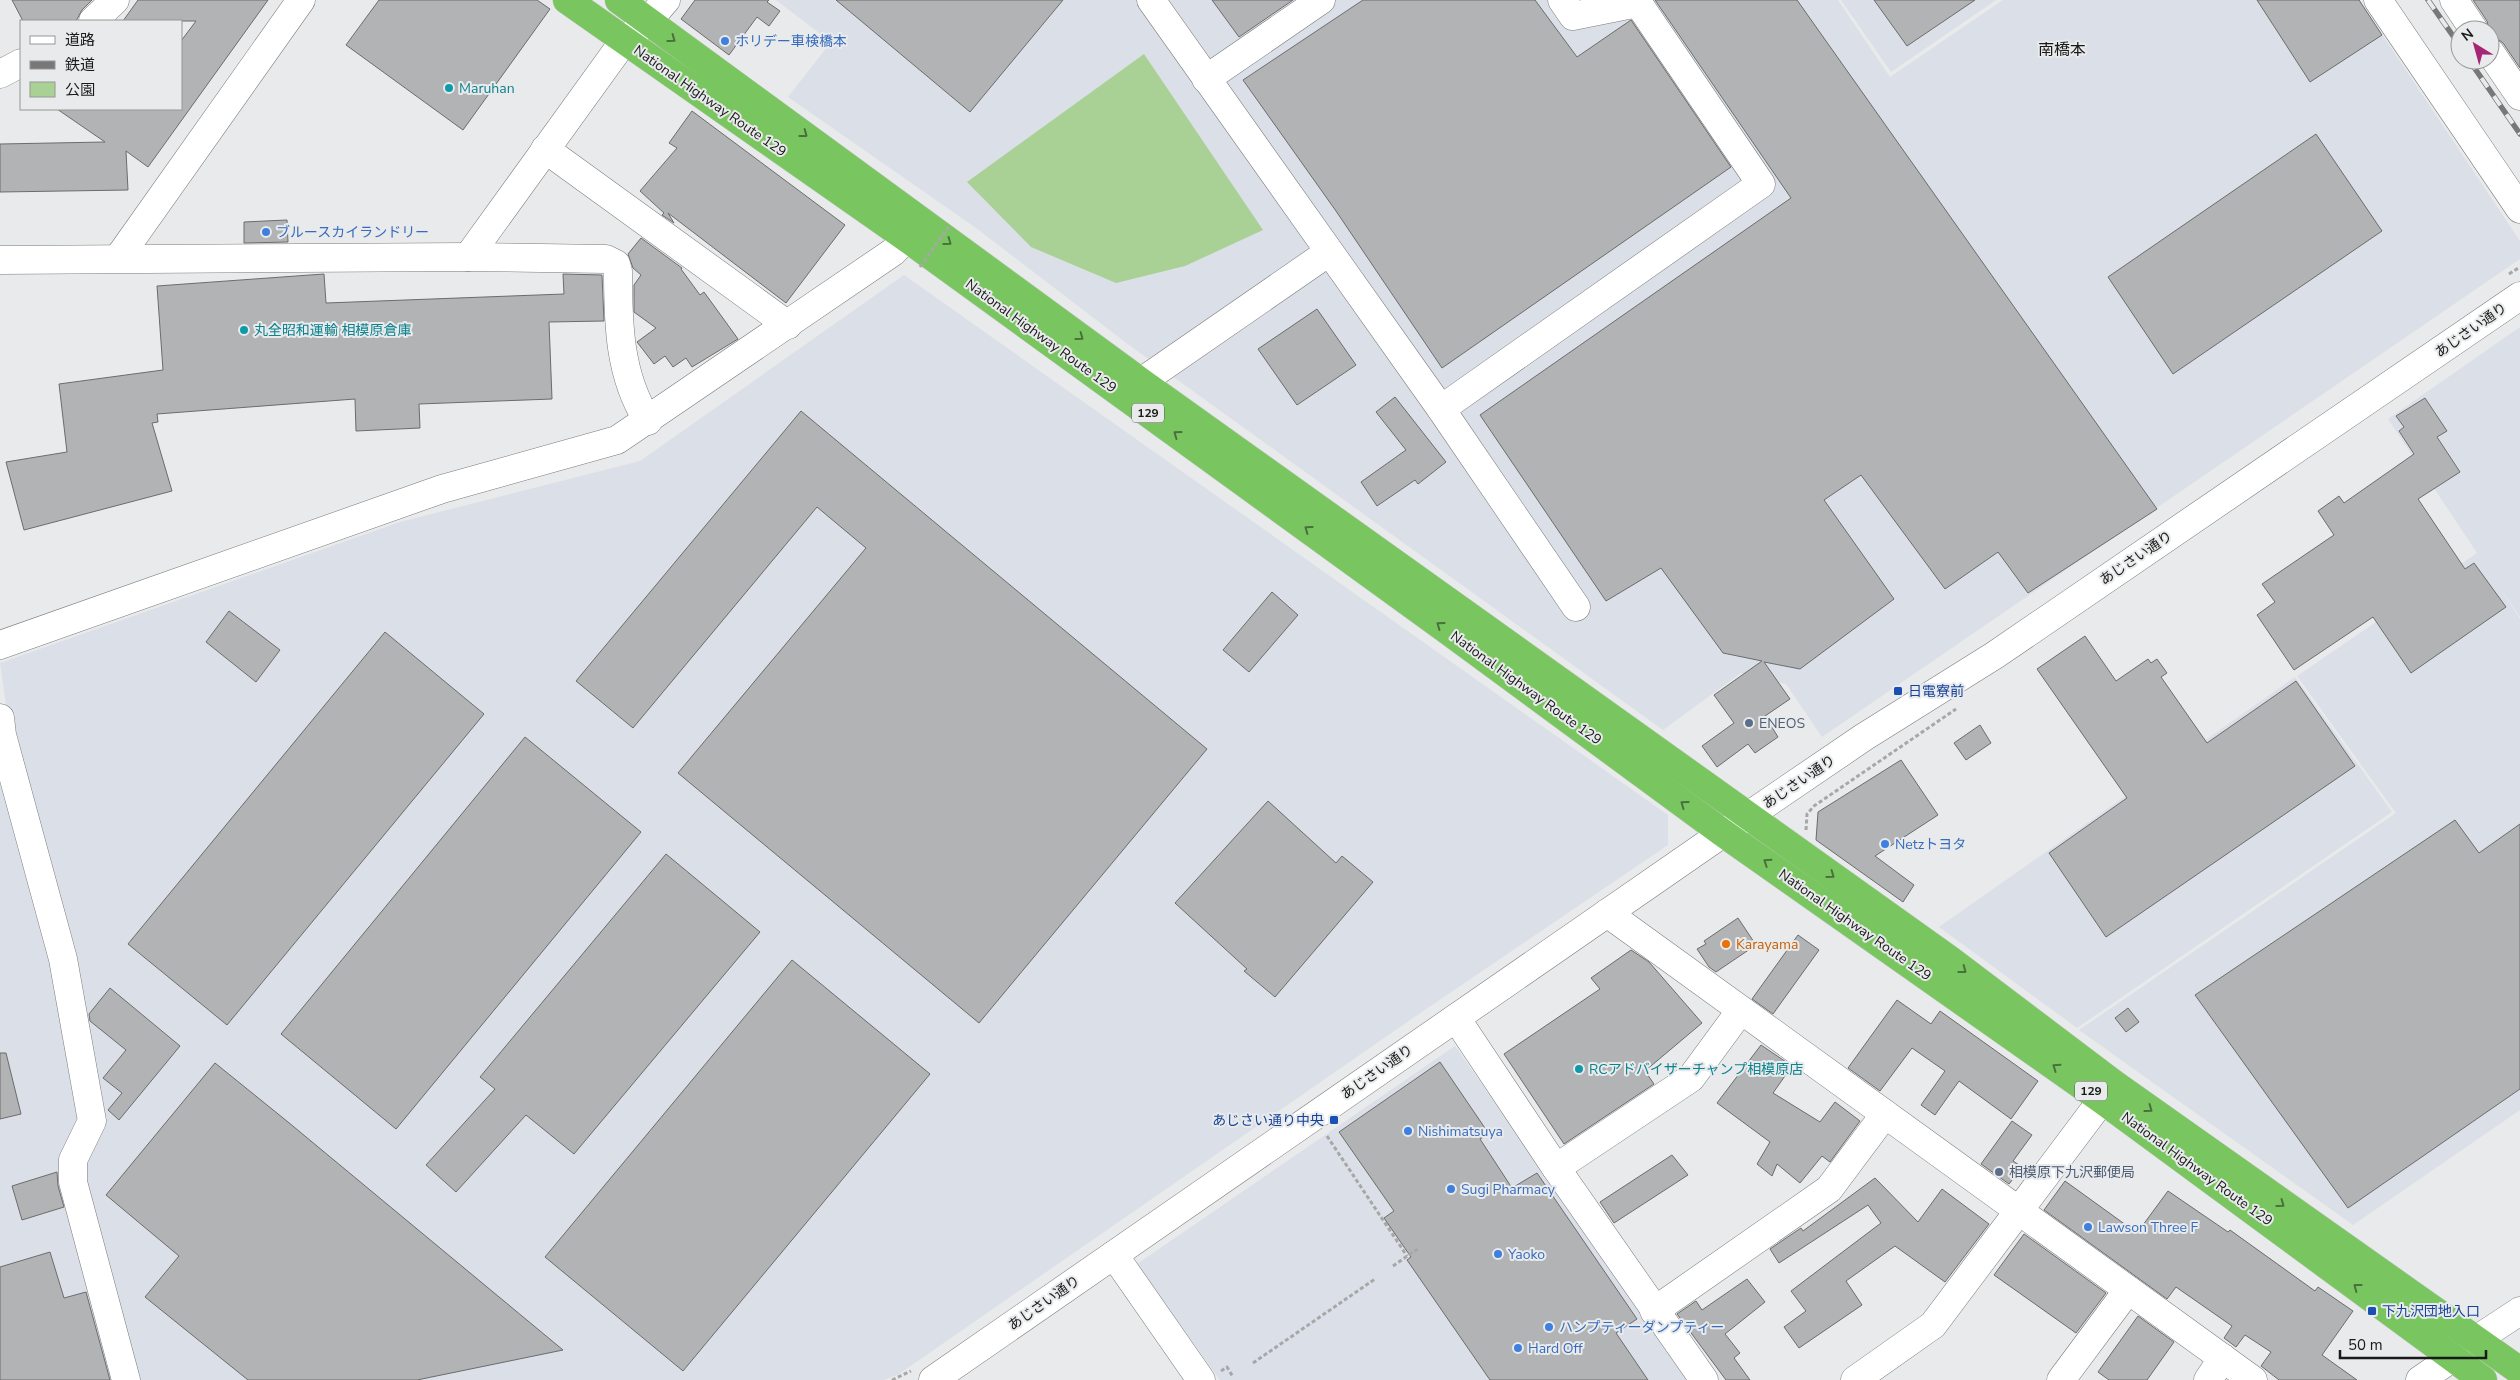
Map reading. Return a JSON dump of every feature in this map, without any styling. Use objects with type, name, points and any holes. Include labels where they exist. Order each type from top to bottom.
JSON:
[{"type":"highway","name":"National Highway Route 129","points":[[567,0],[624,41],[1142,382],[1950,960],[2108,1091],[2483,1380]]},
{"type":"highway","name":"National Highway Route 129","points":[[619,0],[915,231],[1439,624],[1723,833],[2108,1091],[2520,1371]]},
{"type":"street","points":[[94,20],[115,0]]},
{"type":"street","points":[[119,257],[301,0]]},
{"type":"street","points":[[468,256],[624,41],[648,21],[666,0]]},
{"type":"street","points":[[1151,0],[1441,409],[1576,607]]},
{"type":"street","points":[[1206,79],[1321,0]]},
{"type":"street","points":[[1441,409],[1761,184],[1638,4],[1574,16],[1562,0]]},
{"type":"street","points":[[2378,0],[2520,209]]},
{"type":"street","points":[[2454,0],[2467,20]]},
{"type":"street","points":[[0,74],[20,64]]},
{"type":"street","points":[[2500,67],[2520,96]]},
{"type":"street","points":[[545,149],[788,324]]},
{"type":"street","points":[[0,646],[442,489],[617,440],[648,421],[893,252],[915,231]]},
{"type":"street","points":[[1142,382],[1329,252]]},
{"type":"street","points":[[0,260],[119,257],[468,256],[612,260],[618,272],[618,323],[623,357],[635,398],[648,421]]},
{"type":"street","name":"あじさい通り","points":[[933,1380],[1723,833],[1864,737],[1995,655],[2520,296]]},
{"type":"street","points":[[0,718],[2,735],[63,959],[92,1120],[73,1160],[73,1182],[126,1380]]},
{"type":"street","points":[[1607,913],[2253,1380]]},
{"type":"street","points":[[1556,1168],[1691,1078],[1741,1010]]},
{"type":"street","points":[[1456,1018],[1556,1168],[1654,1311],[1704,1380]]},
{"type":"street","points":[[1873,1375],[1934,1325],[2108,1091]]},
{"type":"street","points":[[1654,1311],[1829,1189],[1885,1114]]},
{"type":"street","points":[[1114,1255],[1200,1380]]},
{"type":"street","points":[[2061,1380],[2128,1290]]},
{"type":"street","points":[[2476,1340],[2520,1311]]},
{"type":"street","points":[[2208,1380],[2223,1358]]},
{"type":"street","points":[[2420,1380],[2452,1358]]},
{"type":"path","points":[[920,267],[950,224]]},
{"type":"path","points":[[1808,834],[1807,814],[1814,806],[1957,708]]},
{"type":"path","points":[[1330,1134],[1325,1137],[1408,1256]]},
{"type":"path","points":[[1394,1266],[1419,1248]]},
{"type":"path","points":[[1253,1363],[1376,1279]]},
{"type":"shaded area","points":[[776,0],[1838,0],[1890,77],[2003,0],[2359,0],[2520,241],[2520,259],[1822,737],[1786,684],[1741,673],[1663,730],[1125,342],[976,228],[788,97],[831,42]]},
{"type":"shaded area","points":[[1841,0],[1996,0],[1891,72]]},
{"type":"shaded area","points":[[904,275],[1668,815],[1668,845],[1413,1018],[899,1374],[884,1380],[134,1380],[78,1162],[98,1122],[11,738],[0,663],[400,522],[640,461]]},
{"type":"shaded area","points":[[2520,327],[2520,617],[2497,584],[2520,619],[2520,1110],[2353,1225],[2079,1030],[2396,813],[2297,676],[2477,553],[2388,419]]},
{"type":"shaded area","points":[[2295,677],[2392,812],[2077,1028],[1939,927]]},
{"type":"shaded area","points":[[0,747],[86,1109],[68,1161],[115,1380],[0,1380]]},
{"type":"shaded area","points":[[1455,1046],[1690,1380],[1220,1380],[1137,1264]]},
{"type":"green space","points":[[1144,54],[1263,230],[1185,266],[1116,283],[1031,247],[967,182]]},
{"type":"building","points":[[12,0],[92,0],[82,10],[77,20],[22,20]]},
{"type":"building","points":[[138,0],[268,0],[148,167],[126,151],[128,190],[0,192],[0,144],[105,142],[58,110],[182,110],[182,40],[196,21],[124,20]]},
{"type":"building","name":"Maruhan","points":[[379,0],[537,0],[550,9],[463,130],[346,45]]},
{"type":"building","name":"ホリデー車検橋本","points":[[695,0],[769,0],[767,2],[780,11],[769,26],[757,17],[729,55],[681,19]]},
{"type":"building","points":[[836,0],[1063,0],[970,112]]},
{"type":"building","points":[[1212,0],[1293,0],[1239,37]]},
{"type":"building","points":[[1363,0],[1535,0],[1577,57],[1631,20],[1731,167],[1442,368],[1336,211],[1243,80]]},
{"type":"building","points":[[1655,0],[1797,0],[2157,509],[2028,593],[1998,552],[1945,589],[1861,475],[1824,500],[1894,599],[1800,669],[1764,662],[1790,699],[1765,716],[1778,737],[1755,753],[1748,744],[1717,767],[1702,746],[1734,723],[1714,695],[1762,661],[1723,653],[1661,568],[1606,601],[1480,415],[1791,198]]},
{"type":"building","points":[[1874,0],[1975,0],[1907,46]]},
{"type":"building","points":[[2257,0],[2359,0],[2382,35],[2310,82]]},
{"type":"building","points":[[2473,0],[2520,0],[2520,68],[2500,41],[2500,20],[2486,20]]},
{"type":"building","points":[[692,111],[845,225],[786,303],[668,213],[674,223],[662,215],[664,213],[640,191],[677,148],[669,143]]},
{"type":"building","points":[[2316,134],[2382,231],[2173,374],[2108,277]]},
{"type":"building","name":"ブルースカイランドリー","points":[[287,220],[288,242],[244,243],[244,222]]},
{"type":"building","points":[[641,238],[682,268],[700,295],[704,292],[738,339],[692,367],[686,358],[673,367],[665,356],[654,364],[637,342],[656,328],[634,312],[634,285],[641,275],[633,268],[628,254]]},
{"type":"building","points":[[324,274],[326,303],[564,294],[563,274],[602,275],[604,321],[549,322],[552,399],[419,404],[420,428],[356,431],[355,399],[157,414],[158,422],[152,423],[172,491],[24,530],[6,462],[67,452],[59,384],[163,370],[157,286]]},
{"type":"building","points":[[1317,309],[1356,365],[1297,405],[1258,349]]},
{"type":"building","points":[[1395,397],[1446,462],[1418,484],[1415,480],[1377,506],[1361,482],[1406,450],[1376,412]]},
{"type":"building","points":[[2425,398],[2447,431],[2437,437],[2460,472],[2418,499],[2465,569],[2474,563],[2506,607],[2411,673],[2373,617],[2294,670],[2257,615],[2275,602],[2262,584],[2334,535],[2318,511],[2339,496],[2344,503],[2414,454],[2399,431],[2404,427],[2396,416]]},
{"type":"building","points":[[801,411],[1207,749],[979,1023],[678,773],[866,548],[817,507],[633,728],[576,681]]},
{"type":"building","points":[[1272,592],[1298,615],[1249,672],[1223,650]]},
{"type":"building","points":[[229,611],[280,650],[256,682],[206,642]]},
{"type":"building","points":[[385,632],[484,714],[227,1025],[128,944]]},
{"type":"building","points":[[2085,636],[2116,681],[2148,659],[2151,663],[2157,659],[2167,673],[2161,677],[2207,743],[2296,681],[2355,766],[2106,937],[2049,853],[2127,798],[2037,669]]},
{"type":"building","points":[[1980,725],[1991,743],[1966,760],[1954,743]]},
{"type":"building","points":[[525,737],[641,832],[396,1129],[281,1034]]},
{"type":"building","points":[[1901,760],[1938,815],[1875,856],[1914,885],[1903,902],[1816,840],[1818,812]]},
{"type":"building","points":[[1268,801],[1336,863],[1342,856],[1373,882],[1275,997],[1244,971],[1247,969],[1175,903]]},
{"type":"building","points":[[2455,820],[2479,853],[2520,824],[2520,1089],[2348,1208],[2195,995]]},
{"type":"building","points":[[666,854],[760,932],[574,1154],[526,1115],[456,1192],[426,1165],[495,1089],[480,1077]]},
{"type":"building","points":[[1738,918],[1756,945],[1716,972],[1709,967],[1697,949],[1706,944],[1704,941]]},
{"type":"building","points":[[1798,935],[1819,950],[1773,1014],[1752,999]]},
{"type":"building","name":"RCアドバイザーチャンプ相模原店","points":[[1631,950],[1649,962],[1702,1023],[1645,1071],[1654,1084],[1564,1144],[1504,1054],[1600,989],[1591,978]]},
{"type":"building","points":[[792,960],[930,1074],[683,1371],[545,1257]]},
{"type":"building","points":[[110,988],[180,1046],[119,1120],[108,1110],[122,1093],[103,1078],[126,1050],[90,1021],[89,1014]]},
{"type":"building","points":[[1897,1000],[1931,1024],[1940,1011],[2038,1081],[2011,1119],[1959,1081],[1935,1115],[1921,1105],[1945,1071],[1912,1048],[1880,1091],[1848,1068]]},
{"type":"building","points":[[2128,1008],[2139,1022],[2126,1032],[2115,1018]]},
{"type":"building","points":[[1761,1045],[1792,1066],[1773,1093],[1820,1122],[1835,1102],[1860,1121],[1830,1162],[1822,1156],[1800,1183],[1777,1164],[1772,1176],[1757,1164],[1770,1142],[1717,1103]]},
{"type":"building","points":[[0,1053],[6,1053],[21,1114],[0,1119]]},
{"type":"building","points":[[1440,1062],[1489,1134],[1480,1139],[1512,1188],[1537,1173],[1637,1319],[1616,1333],[1648,1380],[1490,1380],[1407,1260],[1411,1257],[1384,1218],[1394,1211],[1339,1132]]},
{"type":"building","points":[[215,1063],[563,1350],[417,1380],[248,1380],[145,1297],[179,1256],[106,1195]]},
{"type":"building","points":[[2012,1121],[2032,1135],[2013,1161],[2022,1167],[2009,1184],[1981,1164]]},
{"type":"building","points":[[1672,1155],[1688,1175],[1614,1223],[1600,1202]]},
{"type":"building","points":[[57,1172],[58,1186],[64,1207],[22,1220],[12,1186]]},
{"type":"building","points":[[1875,1178],[1918,1222],[1942,1189],[1989,1224],[1945,1282],[1895,1246],[1846,1281],[1862,1305],[1799,1348],[1784,1327],[1806,1311],[1791,1291],[1881,1223],[1868,1205],[1779,1263],[1770,1249],[1801,1228],[1803,1231]]},
{"type":"building","points":[[2065,1181],[2137,1233],[2168,1191],[2228,1232],[2230,1230],[2315,1291],[2318,1287],[2353,1311],[2322,1355],[2357,1380],[2279,1380],[2261,1366],[2271,1352],[2245,1335],[2236,1347],[2224,1338],[2232,1326],[2176,1287],[2167,1299],[2044,1210]]},
{"type":"building","points":[[2024,1234],[2106,1293],[2076,1333],[1994,1275]]},
{"type":"building","points":[[50,1252],[64,1298],[86,1292],[110,1380],[0,1380],[0,1267]]},
{"type":"building","points":[[1747,1279],[1765,1302],[1725,1334],[1740,1353],[1734,1358],[1750,1380],[1726,1380],[1677,1314],[1696,1301],[1702,1310]]},
{"type":"building","points":[[2138,1316],[2174,1342],[2147,1380],[2109,1380],[2098,1372]]},
{"type":"railway","points":[[2428,0],[2450,32]]},
{"type":"railway","points":[[2476,70],[2520,134]]},
{"type":"place","name":"ホリデー車検橋本","points":[[725,41]]},
{"type":"place","name":"Maruhan","points":[[449,88]]},
{"type":"place","name":"ブルースカイランドリー","points":[[266,232]]},
{"type":"place","name":"丸全昭和運輸 相模原倉庫","points":[[244,330]]},
{"type":"place","name":"日電寮前","points":[[1898,691]]},
{"type":"place","name":"ENEOS","points":[[1749,723]]},
{"type":"place","name":"Netzトヨタ","points":[[1885,844]]},
{"type":"place","name":"Karayama","points":[[1726,944]]},
{"type":"place","name":"RCアドバイザーチャンプ相模原店","points":[[1579,1069]]},
{"type":"place","name":"あじさい通り中央","points":[[1334,1120]]},
{"type":"place","name":"Nishimatsuya","points":[[1408,1131]]},
{"type":"place","name":"相模原下九沢郵便局","points":[[1999,1172]]},
{"type":"place","name":"Sugi Pharmacy","points":[[1451,1189]]},
{"type":"place","name":"Lawson Three F","points":[[2088,1227]]},
{"type":"place","name":"Yaoko","points":[[1498,1254]]},
{"type":"place","name":"下九沢団地入口","points":[[2372,1311]]},
{"type":"place","name":"ハンプティーダンプティー","points":[[1549,1327]]},
{"type":"place","name":"Hard Off","points":[[1518,1348]]},
{"type":"district","name":"南橋本","points":[[2062,50]]}]
